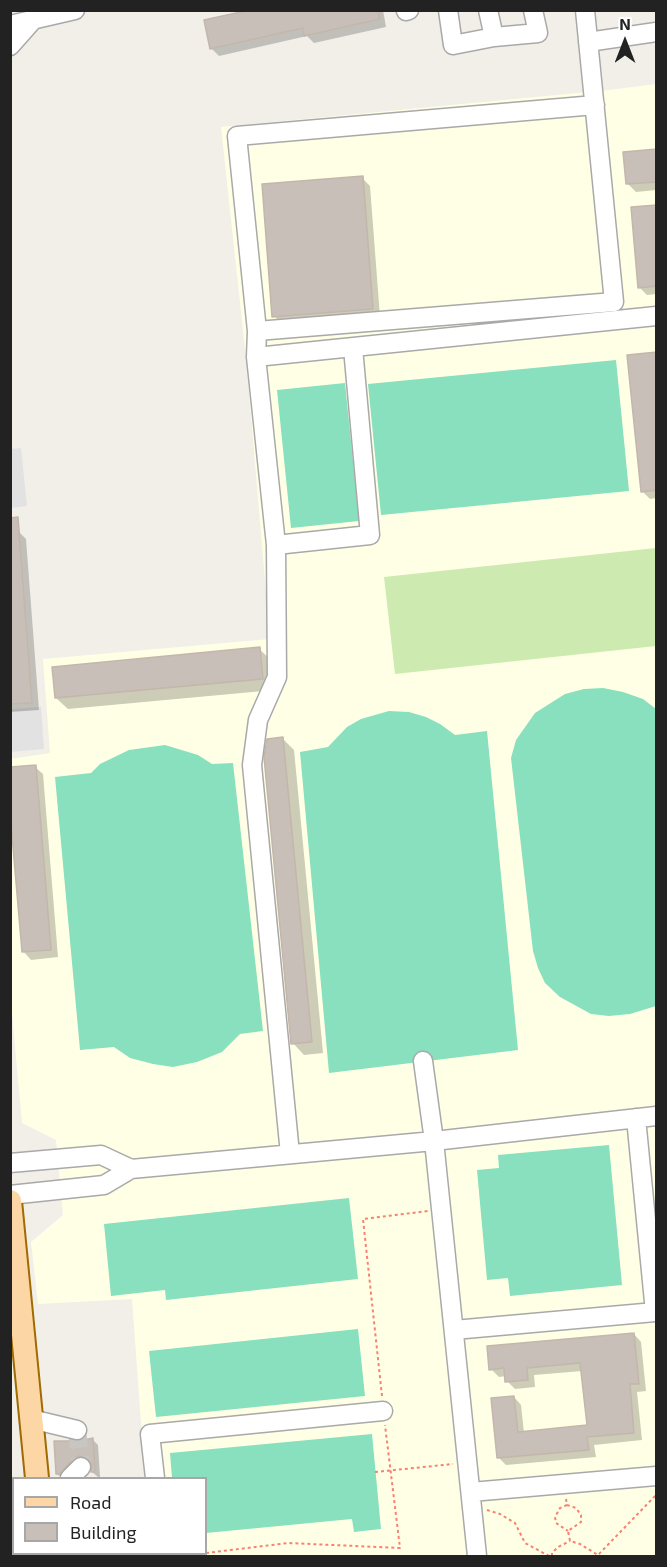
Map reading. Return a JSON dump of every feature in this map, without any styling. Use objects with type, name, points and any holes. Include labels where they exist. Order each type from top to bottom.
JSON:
[{"type":"main road","points":[[10,1202],[17,1337],[31,1419],[37,1477]]},
{"type":"main road","points":[[10,1501],[12,1518]]},
{"type":"street","points":[[10,26],[75,10]]},
{"type":"street","points":[[448,10],[453,45],[494,37],[538,33],[533,10]]},
{"type":"street","points":[[488,10],[494,37]]},
{"type":"street","points":[[258,330],[614,302],[585,10]]},
{"type":"street","points":[[10,46],[33,20]]},
{"type":"street","points":[[588,42],[657,32]]},
{"type":"street","points":[[290,1154],[252,765],[258,720],[277,677],[276,545],[256,357],[258,330],[237,136],[595,105]]},
{"type":"street","points":[[256,357],[657,316]]},
{"type":"street","points":[[276,545],[370,535],[353,348]]},
{"type":"street","points":[[423,1061],[434,1142],[477,1557]]},
{"type":"street","points":[[10,1195],[104,1185],[131,1169],[434,1142],[657,1116]]},
{"type":"street","points":[[454,1330],[656,1318],[636,1118]]},
{"type":"street","points":[[10,1163],[101,1155],[131,1169]]},
{"type":"street","points":[[154,1477],[150,1434],[383,1411]]},
{"type":"street","points":[[31,1419],[77,1430]]},
{"type":"street","points":[[471,1492],[657,1476]]},
{"type":"path","points":[[207,1554],[288,1543],[400,1548],[363,1219],[441,1210]]},
{"type":"path","points":[[375,1472],[468,1462]]},
{"type":"path","points":[[564,1484],[567,1505]]},
{"type":"path","points":[[480,1510],[500,1514],[515,1523],[525,1543],[550,1557],[558,1547],[570,1541],[580,1544],[598,1556],[657,1495]]},
{"type":"path","points":[[568,1531],[580,1522],[580,1515],[576,1508],[567,1505],[560,1508],[555,1517],[556,1523],[568,1531],[570,1541]]},
{"type":"shaded area","points":[[656,84],[656,1556],[65,1556],[207,1555],[207,1477],[145,1477],[132,1299],[38,1304],[31,1242],[63,1215],[56,1140],[22,1123],[10,991],[10,759],[50,753],[43,659],[270,639],[246,358],[221,127]]},
{"type":"shaded area","points":[[21,448],[27,506],[11,508],[11,449]]},
{"type":"shaded area","points":[[41,707],[44,749],[11,752],[11,709]]},
{"type":"green space","points":[[616,360],[629,491],[381,515],[368,384]]},
{"type":"green space","points":[[345,383],[359,521],[291,528],[277,390]]},
{"type":"green space","points":[[656,548],[656,646],[395,674],[384,577]]},
{"type":"green space","points":[[603,688],[643,699],[656,709],[656,1006],[630,1014],[609,1016],[591,1014],[560,997],[545,983],[538,968],[533,951],[511,758],[516,740],[535,713],[565,694],[584,689]]},
{"type":"green space","points":[[389,711],[409,712],[426,717],[455,735],[487,731],[518,1050],[329,1073],[300,752],[328,747],[347,727],[361,719]]},
{"type":"green space","points":[[165,745],[198,755],[212,764],[233,763],[263,1031],[240,1034],[222,1052],[197,1062],[173,1067],[130,1058],[114,1047],[80,1050],[55,777],[91,773],[100,764],[129,750]]},
{"type":"green space","points":[[609,1145],[622,1285],[510,1296],[508,1278],[487,1280],[477,1170],[499,1168],[498,1155]]},
{"type":"green space","points":[[349,1198],[358,1279],[166,1300],[165,1290],[111,1296],[104,1224]]},
{"type":"green space","points":[[358,1329],[365,1396],[156,1417],[149,1351]]},
{"type":"green space","points":[[372,1434],[381,1529],[354,1532],[352,1519],[207,1533],[207,1477],[172,1477],[170,1453]]},
{"type":"building","points":[[250,10],[378,10],[380,19],[304,36],[303,28],[210,49],[204,20]]},
{"type":"building","points":[[657,149],[657,182],[626,184],[623,152]]},
{"type":"building","points":[[363,176],[373,309],[272,317],[262,184]]},
{"type":"building","points":[[657,205],[657,286],[638,288],[631,207]]},
{"type":"building","points":[[657,352],[657,490],[641,492],[627,355]]},
{"type":"building","points":[[18,517],[32,703],[10,704],[10,518]]},
{"type":"building","points":[[260,647],[263,679],[55,698],[52,667]]},
{"type":"building","points":[[283,737],[312,1042],[291,1044],[264,757],[267,739]]},
{"type":"building","points":[[36,765],[51,950],[22,952],[10,812],[10,767]]},
{"type":"building","points":[[634,1333],[639,1384],[630,1384],[634,1433],[587,1437],[589,1450],[497,1458],[491,1398],[514,1396],[518,1432],[587,1425],[580,1363],[527,1368],[528,1380],[505,1382],[504,1368],[489,1370],[487,1346]]},
{"type":"building","points":[[93,1438],[95,1472],[91,1472],[92,1465],[88,1459],[79,1456],[73,1459],[60,1474],[56,1474],[54,1441],[80,1441]]},
{"type":"tunnel","points":[[77,1430],[81,1467]]}]
